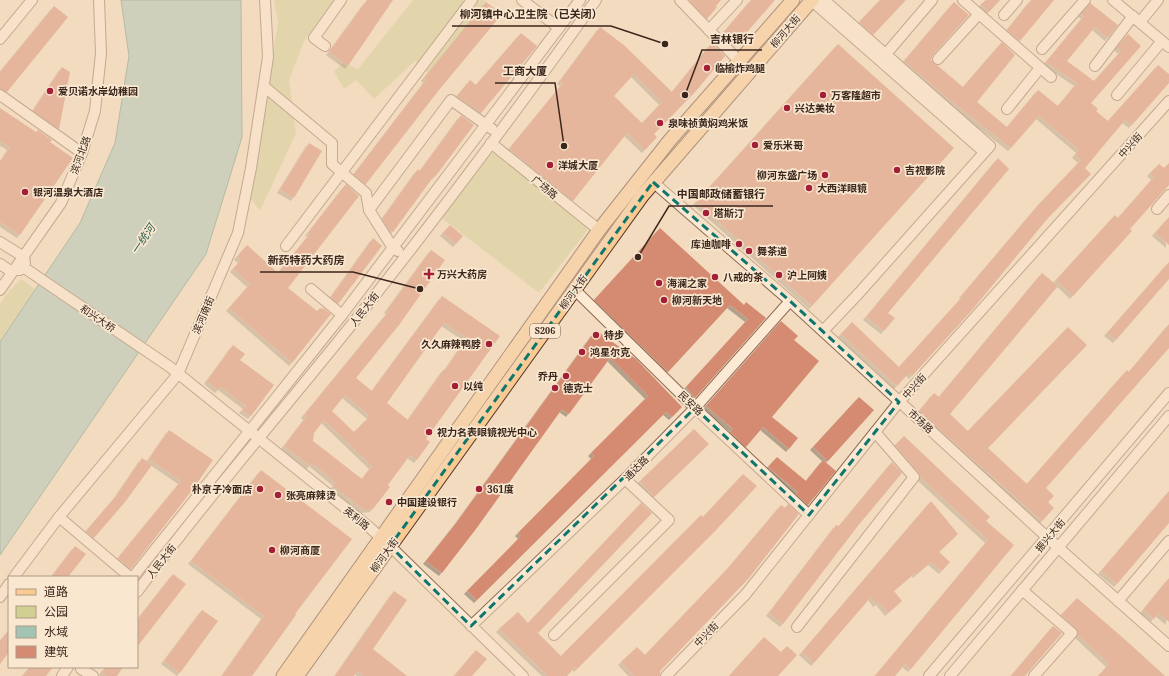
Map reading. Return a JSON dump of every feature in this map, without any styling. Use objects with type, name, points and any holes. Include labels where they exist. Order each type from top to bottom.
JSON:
[{"type":"main road","name":"柳河大街","points":[[297,676],[386,542],[599,230],[660,151],[793,0]]},
{"type":"main road","name":"柳河大街","points":[[283,676],[386,542],[575,290],[653,182],[812,0]]},
{"type":"street","points":[[0,39],[32,0]]},
{"type":"street","name":"滨河北路","points":[[0,290],[61,203],[82,153],[95,111],[101,53],[99,0]]},
{"type":"street","name":"滨河南街","points":[[15,576],[59,517],[178,374],[238,233],[251,168],[268,56],[265,0]]},
{"type":"street","points":[[325,46],[314,38],[341,0]]},
{"type":"street","points":[[286,246],[341,171],[472,0]]},
{"type":"street","points":[[522,0],[559,28]]},
{"type":"street","name":"人民大街","points":[[134,576],[249,430],[300,370],[580,0]]},
{"type":"street","name":"人民大街","points":[[138,591],[258,437],[362,312],[498,134],[596,0]]},
{"type":"street","points":[[680,0],[739,61]]},
{"type":"street","points":[[709,30],[737,0]]},
{"type":"street","points":[[812,0],[987,149]]},
{"type":"street","points":[[824,0],[886,54],[987,149]]},
{"type":"street","points":[[886,54],[932,0]]},
{"type":"street","points":[[963,0],[1050,78]]},
{"type":"street","points":[[1004,15],[1017,0]]},
{"type":"street","points":[[1042,48],[1085,0]]},
{"type":"street","points":[[1113,0],[1165,44],[1117,95]]},
{"type":"street","points":[[1095,66],[1136,19],[1158,0]]},
{"type":"street","points":[[938,59],[979,14]]},
{"type":"street","points":[[1007,109],[1040,68]]},
{"type":"street","points":[[266,88],[332,143],[332,164],[366,193],[369,210],[393,248],[404,256]]},
{"type":"street","points":[[0,95],[82,153]]},
{"type":"street","points":[[369,210],[451,100],[487,124],[498,134]]},
{"type":"street","name":"中兴街","points":[[666,676],[744,595],[899,402],[1169,101]]},
{"type":"street","name":"广场路","points":[[491,143],[599,230]]},
{"type":"street","points":[[823,331],[859,293],[987,149]]},
{"type":"street","name":"市场路","points":[[653,182],[790,301],[1047,538],[1169,646]]},
{"type":"street","points":[[1157,209],[1169,195]]},
{"type":"street","points":[[0,242],[24,257],[26,269],[14,271],[9,270],[0,264]]},
{"type":"street","name":"和兴大桥","points":[[26,269],[170,366],[178,374]]},
{"type":"street","points":[[311,289],[342,315]]},
{"type":"street","name":"民安路","points":[[575,290],[809,515]]},
{"type":"street","name":"通达路","points":[[471,626],[625,479],[696,408],[790,301]]},
{"type":"street","name":"英利路","points":[[178,374],[258,437],[386,542],[523,676]]},
{"type":"street","name":"振兴大街","points":[[930,676],[1169,393]]},
{"type":"street","name":"振兴大街","points":[[950,676],[1169,416]]},
{"type":"street","points":[[797,627],[914,477],[875,432]]},
{"type":"street","points":[[554,634],[669,520],[625,479]]},
{"type":"street","points":[[59,517],[129,576]]},
{"type":"street","points":[[1118,601],[1169,541]]},
{"type":"street","points":[[0,597],[8,586]]},
{"type":"street","points":[[1022,590],[1072,633],[1034,676]]},
{"type":"street","points":[[80,671],[93,676]]},
{"type":"highlighted area","points":[[653,182],[790,301],[899,402],[809,515],[695,408],[471,626],[390,546]]},
{"type":"green space","points":[[274,0],[334,0],[304,41],[289,80],[296,133],[260,211],[248,195],[278,23]]},
{"type":"green space","points":[[413,0],[484,0],[486,2],[428,73],[415,61],[374,99],[356,80],[344,89],[334,71],[344,63],[358,69]]},
{"type":"green space","points":[[493,152],[590,227],[539,293],[442,218]]},
{"type":"green space","points":[[21,279],[35,289],[0,342],[0,304],[8,292]]},
{"type":"water","name":"一统河","points":[[121,0],[241,0],[242,137],[206,254],[0,555],[0,342],[80,223],[115,143],[129,56]]},
{"type":"building","points":[[367,0],[393,0],[348,66],[329,52]]},
{"type":"building","points":[[689,0],[721,0],[707,19]]},
{"type":"building","points":[[751,0],[775,0],[734,47],[722,34]]},
{"type":"building","points":[[880,0],[906,0],[873,35],[859,22]]},
{"type":"building","points":[[986,0],[1000,0],[989,12],[981,4]]},
{"type":"building","points":[[1031,0],[1054,0],[1020,41],[1007,30]]},
{"type":"building","points":[[486,2],[502,14],[439,90],[366,184],[354,174],[426,80],[424,78]]},
{"type":"building","points":[[954,2],[969,15],[933,55],[931,60],[963,87],[1002,42],[1015,55],[977,102],[1007,127],[1038,90],[1058,106],[1077,83],[1046,62],[1084,16],[1081,14],[1090,3],[1118,25],[1108,38],[1095,27],[1067,61],[1094,81],[1121,51],[1117,47],[1128,34],[1141,46],[1091,103],[1098,109],[1096,111],[1108,121],[1158,65],[1169,74],[1169,83],[1132,125],[1125,120],[1085,168],[1091,174],[1048,218],[973,309],[912,376],[909,373],[897,386],[841,334],[852,322],[899,367],[963,296],[962,295],[1040,203],[1081,160],[1075,155],[1079,150],[1039,116],[1011,148],[951,101],[904,61]]},
{"type":"building","points":[[54,6],[68,17],[7,92],[0,89],[0,72]]},
{"type":"building","points":[[600,27],[625,46],[672,92],[710,45],[713,44],[725,56],[696,91],[654,134],[657,137],[645,150],[627,133],[573,201],[509,149],[563,83],[560,81]],"holes":[[[634,74],[662,102],[642,123],[614,96]]]},
{"type":"building","points":[[521,33],[537,46],[481,113],[457,96],[470,80],[476,85]]},
{"type":"building","name":"柳河东盛广场","points":[[838,44],[954,148],[812,306],[696,202]]},
{"type":"building","points":[[62,67],[70,72],[59,129],[33,111]]},
{"type":"building","name":"银河温泉大酒店","points":[[0,108],[36,132],[38,130],[52,140],[50,142],[73,158],[20,235],[0,222],[0,162],[10,147],[0,141]]},
{"type":"building","points":[[461,115],[474,125],[393,232],[388,228],[382,219],[418,169],[420,171]]},
{"type":"building","points":[[309,143],[322,151],[294,198],[280,190]]},
{"type":"building","points":[[998,158],[1009,169],[888,313],[895,318],[884,331],[866,317]]},
{"type":"building","points":[[1169,163],[1169,185],[1130,229],[1132,231],[1073,296],[1056,280],[1115,215],[1118,218],[1154,177],[1150,173],[1159,164],[1164,168]]},
{"type":"building","points":[[346,184],[359,196],[288,288],[317,311],[320,308],[323,308],[331,314],[292,363],[229,308],[250,284],[233,269],[241,260],[237,257],[247,245],[278,273],[310,234],[308,233]]},
{"type":"building","points":[[1169,217],[1169,245],[1155,233]]},
{"type":"building","points":[[450,225],[463,236],[456,244],[443,233]]},
{"type":"building","name":"柳河新天地","points":[[660,228],[744,305],[746,302],[766,318],[695,398],[686,387],[748,319],[730,305],[668,372],[594,300]]},
{"type":"building","points":[[373,238],[382,246],[338,304],[331,297]]},
{"type":"building","points":[[431,250],[445,260],[399,325],[356,378],[372,391],[442,296],[500,336],[426,439],[430,442],[417,460],[410,455],[388,485],[390,487],[373,509],[364,510],[333,486],[336,483],[312,463],[310,466],[284,446],[306,417],[304,415],[389,311],[387,310]],"holes":[[[444,323],[467,338],[408,420],[387,403]],[[345,395],[370,416],[354,432],[332,411]],[[324,420],[372,466],[362,479],[313,441],[314,433]]]},
{"type":"building","points":[[1169,262],[1169,279],[1116,340],[1107,333]]},
{"type":"building","points":[[1042,273],[1058,286],[950,414],[968,431],[1068,327],[1087,345],[988,448],[1027,484],[1127,370],[1129,372],[1169,324],[1169,348],[1046,488],[1054,496],[1048,502],[1054,508],[1042,521],[919,411],[934,393],[939,397]]},
{"type":"building","points":[[781,321],[798,336],[794,340],[819,361],[772,417],[798,438],[789,449],[763,427],[746,447],[730,432],[733,429],[706,406]]},
{"type":"building","points":[[596,330],[636,359],[682,407],[672,417],[666,412],[477,600],[467,591],[521,536],[518,533],[594,456],[591,453],[648,396],[610,358],[569,414],[562,409],[476,529],[442,573],[426,561],[457,522]]},
{"type":"building","points":[[233,345],[245,354],[240,360],[274,385],[251,416],[242,410],[246,406],[221,387],[218,390],[207,381]]},
{"type":"building","points":[[859,397],[874,410],[828,461],[813,447]]},
{"type":"building","points":[[694,429],[709,444],[654,497],[640,481]]},
{"type":"building","points":[[169,430],[213,460],[193,489],[131,569],[118,558],[181,481],[149,459]]},
{"type":"building","points":[[904,436],[990,517],[986,521],[1014,545],[911,669],[905,664],[895,676],[875,676],[988,540],[920,477],[919,473],[895,445]]},
{"type":"building","points":[[777,457],[806,481],[823,460],[836,471],[808,505],[796,494],[798,492],[768,467]]},
{"type":"building","points":[[142,458],[152,465],[125,502],[94,538],[86,531],[117,495]]},
{"type":"building","points":[[892,462],[902,473],[857,527],[783,624],[769,613],[836,525],[839,526]]},
{"type":"building","name":"柳河商厦","points":[[261,470],[352,539],[295,614],[296,615],[252,676],[222,676],[264,616],[191,561]]},
{"type":"building","points":[[743,474],[757,486],[716,530],[577,669],[575,667],[567,676],[548,676],[499,629],[518,612],[528,623],[641,503],[652,513],[538,633],[561,656],[701,515],[703,517]]},
{"type":"building","points":[[1169,491],[1169,523],[1117,584],[1101,571]]},
{"type":"building","points":[[931,501],[958,534],[939,552],[950,562],[942,571],[931,562],[916,575],[915,573],[894,591],[902,601],[888,613],[879,602],[876,604],[871,597],[814,663],[802,652]]},
{"type":"building","points":[[788,504],[799,514],[749,578],[660,671],[660,676],[634,676],[621,662],[637,647],[645,655],[729,567],[781,505],[785,508]]},
{"type":"building","points":[[75,546],[86,554],[69,576],[52,576]]},
{"type":"building","points":[[173,574],[186,584],[138,646],[138,619]]},
{"type":"building","points":[[1169,578],[1169,622],[1158,613],[1154,619],[1143,610]]},
{"type":"building","points":[[394,591],[407,600],[373,649],[407,676],[363,676],[358,671],[354,676],[335,676]]},
{"type":"building","points":[[1077,598],[1165,676],[1098,676],[1109,664],[1078,635],[1076,628],[1061,615]]},
{"type":"building","points":[[202,610],[218,621],[180,673],[164,661]]},
{"type":"building","points":[[1053,626],[1062,633],[1025,676],[1011,676]]},
{"type":"building","points":[[8,631],[8,653],[0,664],[0,641]]},
{"type":"building","points":[[764,637],[781,652],[787,646],[797,655],[778,676],[729,676]]},
{"type":"building","points":[[476,650],[487,659],[472,676],[454,676]]},
{"type":"building","points":[[29,668],[52,668],[46,676],[22,676]]},
{"type":"building","points":[[104,668],[122,668],[117,676],[107,676],[102,672]]},
{"type":"place","name":"柳河镇中心卫生院（已关闭）","points":[[665,44]]},
{"type":"place","name":"临榆炸鸡腿","points":[[707,68]]},
{"type":"place","name":"爱贝诺水岸幼稚园","points":[[50,91]]},
{"type":"place","name":"吉林银行","points":[[685,95]]},
{"type":"place","name":"万客隆超市","points":[[823,95]]},
{"type":"place","name":"兴达美妆","points":[[787,108]]},
{"type":"place","name":"泉味祯黄焖鸡米饭","points":[[660,123]]},
{"type":"place","name":"爱乐米哥","points":[[755,145]]},
{"type":"place","name":"工商大厦","points":[[564,146]]},
{"type":"place","name":"洋城大厦","points":[[550,165]]},
{"type":"place","name":"吉视影院","points":[[897,170]]},
{"type":"place","name":"柳河东盛广场","points":[[825,175]]},
{"type":"place","name":"大西洋眼镜","points":[[809,188]]},
{"type":"place","name":"银河温泉大酒店","points":[[25,192]]},
{"type":"place","name":"塔斯汀","points":[[706,213]]},
{"type":"place","name":"库迪咖啡","points":[[739,244]]},
{"type":"place","name":"舞茶道","points":[[749,251]]},
{"type":"place","name":"中国邮政储蓄银行","points":[[638,257]]},
{"type":"place","name":"万兴大药房","points":[[429,274]]},
{"type":"place","name":"沪上阿姨","points":[[779,275]]},
{"type":"place","name":"八戒的茶","points":[[715,277]]},
{"type":"place","name":"海澜之家","points":[[659,283]]},
{"type":"place","name":"新药特药大药房","points":[[420,289]]},
{"type":"place","name":"柳河新天地","points":[[664,300]]},
{"type":"place","name":"特步","points":[[596,335]]},
{"type":"place","name":"久久麻辣鸭脖","points":[[489,344]]},
{"type":"place","name":"鸿星尔克","points":[[582,352]]},
{"type":"place","name":"乔丹","points":[[566,376]]},
{"type":"place","name":"以纯","points":[[455,386]]},
{"type":"place","name":"德克士","points":[[555,388]]},
{"type":"place","name":"视力名表眼镜视光中心","points":[[429,432]]},
{"type":"place","name":"朴京子冷面店","points":[[260,489]]},
{"type":"place","name":"361度","points":[[479,489]]},
{"type":"place","name":"张亮麻辣烫","points":[[278,495]]},
{"type":"place","name":"中国建设银行","points":[[389,502]]},
{"type":"place","name":"柳河商厦","points":[[272,550]]}]
